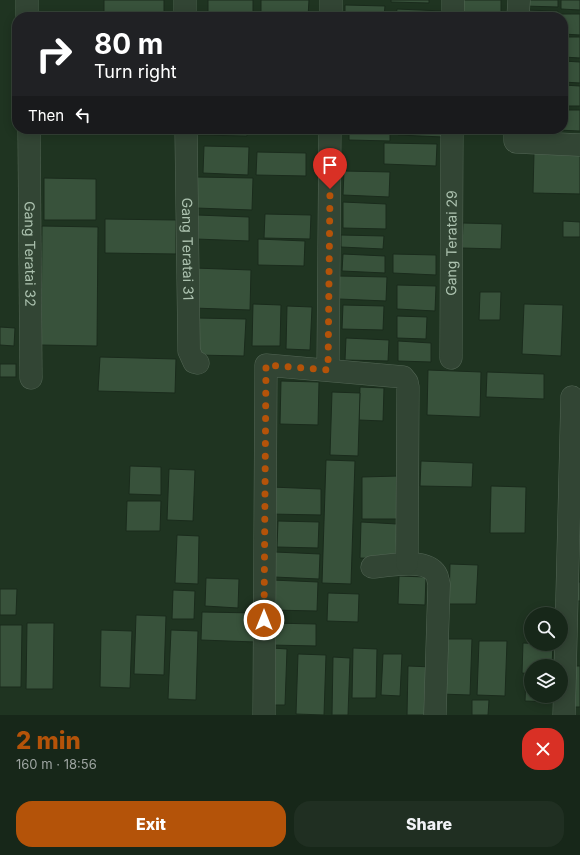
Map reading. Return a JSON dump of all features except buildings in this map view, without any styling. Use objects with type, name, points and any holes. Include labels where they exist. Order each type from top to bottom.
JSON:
[{"type":"street","points":[[27,0],[27,12]]},
{"type":"street","points":[[185,0],[186,12]]},
{"type":"street","points":[[331,0],[331,12]]},
{"type":"street","points":[[452,12],[453,0]]},
{"type":"street","points":[[518,12],[519,0]]},
{"type":"street","name":"Gang Teratai 32","points":[[29,134],[31,378]]},
{"type":"street","name":"Gang Teratai 31","points":[[186,134],[188,351],[194,362],[198,363]]},
{"type":"street","points":[[328,370],[330,134]]},
{"type":"street","name":"Gang Teratai 29","points":[[451,358],[452,134]]},
{"type":"street","points":[[516,136],[580,145]]},
{"type":"street","points":[[264,715],[266,365],[403,377],[407,382],[407,563]]},
{"type":"street","points":[[564,715],[572,397]]},
{"type":"street","points":[[372,567],[407,563],[422,565],[432,570],[437,575],[439,584],[436,715]]},
{"type":"route","points":[[264,620],[266,365],[328,370],[330,189]]}]
